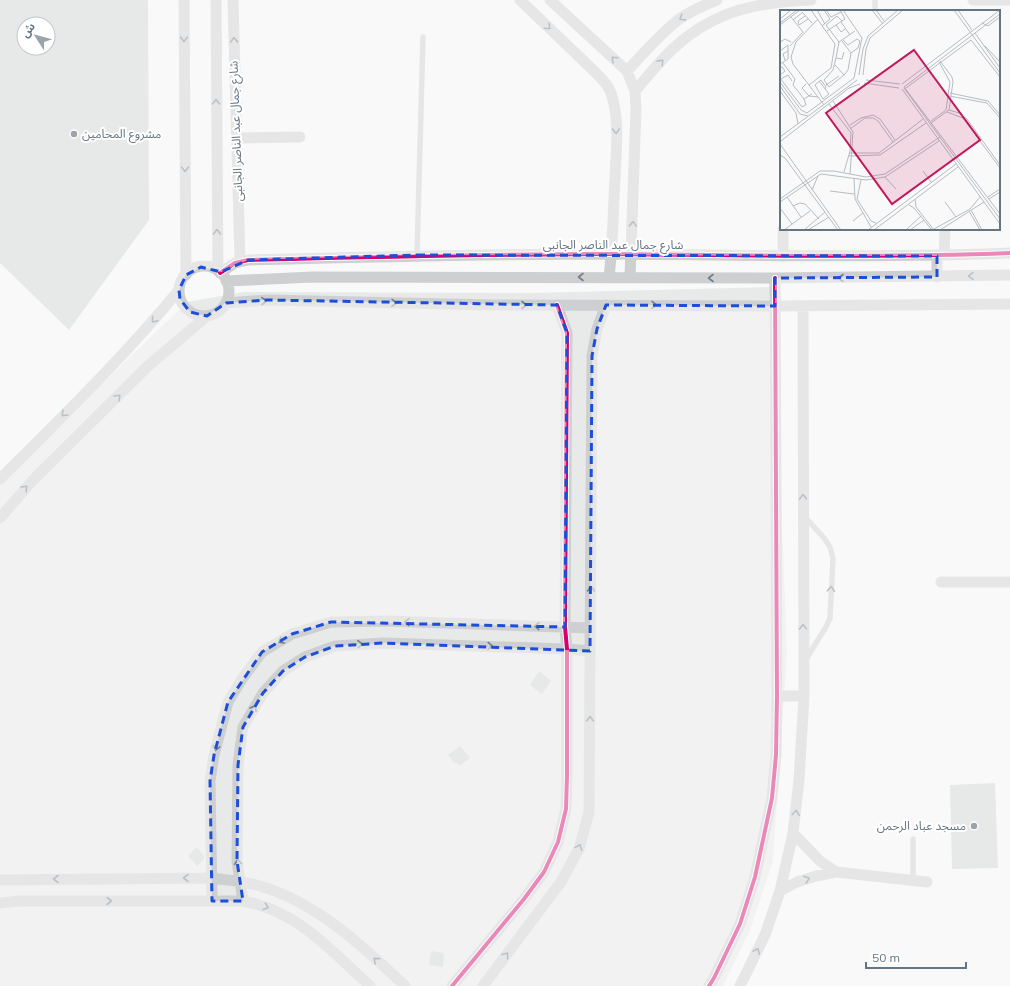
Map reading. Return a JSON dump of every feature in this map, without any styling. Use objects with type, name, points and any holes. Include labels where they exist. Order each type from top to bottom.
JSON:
[{"type":"street","points":[[184,0],[186,274]]},
{"type":"street","points":[[216,0],[221,275]]},
{"type":"street","name":"شارع جمال عبد الناصر الجانبى","points":[[233,0],[240,261]]},
{"type":"street","points":[[520,0],[604,81],[610,91],[615,113],[616,143],[612,254],[609,277]]},
{"type":"street","points":[[550,0],[627,71],[635,91],[636,109],[632,255],[630,277]]},
{"type":"street","points":[[627,71],[662,34],[679,19],[717,0]]},
{"type":"street","points":[[635,91],[675,47],[693,32],[714,20],[737,10],[761,4],[811,0]]},
{"type":"street","points":[[973,0],[1010,0]]},
{"type":"street","points":[[236,138],[300,137]]},
{"type":"street","points":[[783,230],[783,256]]},
{"type":"street","points":[[937,277],[945,230]]},
{"type":"street","name":"شارع جمال عبد الناصر الجانبى","points":[[221,275],[240,261],[417,255],[612,254],[783,256],[1010,253]]},
{"type":"street","points":[[210,267],[221,275],[228,288],[228,296],[226,303],[221,309],[214,314],[198,316],[190,312],[184,306],[180,299],[179,290],[181,282],[186,274],[192,269],[210,267]]},
{"type":"street","points":[[221,275],[321,277],[775,278],[1010,276]]},
{"type":"street","points":[[709,986],[740,924],[755,877],[772,798],[776,755],[777,696],[775,278]]},
{"type":"street","points":[[0,479],[102,376],[152,323],[179,290]]},
{"type":"street","points":[[226,303],[267,300],[557,305],[803,306],[1010,304]]},
{"type":"street","points":[[452,986],[524,899],[544,872],[558,842],[566,809],[567,649],[565,627],[567,333],[557,305]]},
{"type":"street","points":[[483,986],[561,882],[579,848],[589,812],[592,356],[597,329],[606,305]]},
{"type":"street","points":[[740,986],[765,935],[780,891],[793,833],[801,757],[804,696],[803,306]]},
{"type":"street","points":[[0,518],[33,480],[148,366],[207,316]]},
{"type":"street","points":[[941,582],[1010,582]]},
{"type":"street","points":[[212,902],[210,781],[214,755],[228,702],[242,679],[262,652],[292,634],[331,622],[388,621],[590,628]]},
{"type":"street","points":[[242,901],[237,861],[238,765],[243,727],[263,693],[283,671],[305,657],[335,646],[384,643],[590,651]]},
{"type":"street","points":[[777,696],[804,696]]},
{"type":"street","points":[[793,833],[816,856],[836,872]]},
{"type":"street","points":[[780,891],[797,882],[836,872],[926,882]]},
{"type":"street","points":[[0,880],[211,878],[240,881],[260,886],[277,892],[310,908],[339,929],[406,986]]},
{"type":"street","points":[[0,903],[19,901],[242,901],[258,904],[272,909],[312,933],[370,986]]},
{"type":"lane","points":[[417,255],[423,37]]},
{"type":"lane","points":[[803,515],[824,538],[830,547],[833,558],[830,618],[826,627],[803,663]]},
{"type":"lane","points":[[913,839],[913,881]]},
{"type":"highlighted area","points":[[417,255],[937,256],[937,277],[775,278],[775,306],[606,305],[597,329],[592,356],[590,651],[384,643],[335,646],[305,657],[283,671],[263,693],[243,727],[238,765],[237,861],[243,901],[212,901],[210,781],[214,755],[228,702],[262,652],[292,634],[331,622],[565,627],[567,333],[557,305],[267,300],[226,303],[207,316],[190,312],[180,299],[179,290],[186,275],[201,267],[221,272],[248,260]]},
{"type":"shaded area","points":[[773,287],[787,653],[773,861],[750,930],[723,986],[0,986],[0,482],[187,302],[244,292],[531,293]]},
{"type":"building","name":"مشروع المحامين","points":[[0,0],[148,0],[149,220],[69,330],[0,263]]},
{"type":"building","points":[[539,671],[551,681],[542,694],[530,685]]},
{"type":"building","points":[[460,746],[470,758],[459,766],[456,762],[454,763],[448,755]]},
{"type":"building","name":"مسجد عباد الرحمن","points":[[995,783],[998,868],[952,869],[950,785]]},
{"type":"building","points":[[197,847],[204,856],[204,859],[197,866],[188,856]]},
{"type":"building","points":[[431,951],[444,953],[443,967],[429,965]]},
{"type":"cycle path","points":[[220,273],[235,263],[248,260],[612,254],[860,256],[1010,253]]},
{"type":"cycle path","points":[[709,986],[740,924],[755,877],[772,798],[776,755],[777,696],[775,278]]},
{"type":"cycle path","points":[[452,986],[524,899],[544,872],[558,842],[566,809],[567,649],[565,627],[567,333],[557,305]]},
{"type":"place","name":"مشروع المحامين","points":[[74,134]]},
{"type":"place","name":"مسجد عباد الرحمن","points":[[974,826]]}]
